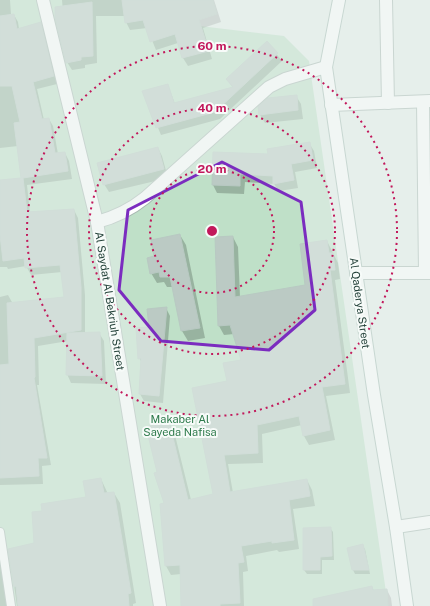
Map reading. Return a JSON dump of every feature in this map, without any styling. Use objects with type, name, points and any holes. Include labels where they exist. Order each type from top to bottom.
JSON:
[{"type":"street","name":"Al Saydat Al Bekriuh Street","points":[[43,0],[98,222],[160,606]]},
{"type":"street","name":"Al Qaderya Street","points":[[339,0],[326,67],[374,395],[396,527],[407,606]]},
{"type":"street","points":[[386,0],[388,103]]},
{"type":"street","points":[[98,222],[114,217],[135,206],[269,86],[285,79],[326,67]]},
{"type":"street","points":[[331,105],[426,101],[428,273],[356,273]]},
{"type":"street","points":[[396,527],[430,522]]},
{"type":"lane","points":[[0,532],[11,606]]},
{"type":"highlighted area","points":[[222,162],[301,202],[315,310],[269,350],[161,341],[119,290],[128,210]]},
{"type":"green space","name":"Makaber Al Sayeda Nafisa","points":[[0,0],[156,0],[158,21],[284,36],[309,61],[388,606],[0,606]]},
{"type":"building","points":[[122,0],[213,0],[217,14],[199,20],[209,51],[182,58],[175,34],[150,42],[143,20],[125,23]]},
{"type":"building","points":[[92,2],[93,56],[81,57],[81,60],[66,63],[55,18],[55,7]]},
{"type":"building","points":[[14,14],[17,29],[41,22],[54,76],[33,82],[42,119],[49,118],[55,153],[65,152],[68,171],[23,178],[27,212],[74,209],[81,287],[81,330],[34,338],[34,378],[47,458],[38,458],[39,476],[0,478],[0,365],[9,364],[7,303],[64,297],[60,265],[25,268],[24,258],[3,261],[0,235],[0,180],[21,178],[14,123],[20,122],[12,86],[0,86],[0,16]]},
{"type":"building","points":[[267,41],[278,53],[215,112],[156,128],[142,91],[168,84],[174,103],[233,87],[226,79]]},
{"type":"building","points":[[297,95],[298,110],[259,115],[258,106],[268,98]]},
{"type":"building","points":[[310,142],[313,160],[291,164],[294,180],[273,184],[273,176],[240,174],[240,186],[212,185],[213,152],[268,154],[267,149]]},
{"type":"building","points":[[158,147],[164,169],[103,185],[97,163]]},
{"type":"building","points":[[180,234],[200,328],[181,331],[170,277],[160,277],[159,272],[150,274],[147,258],[154,256],[151,240]]},
{"type":"building","points":[[233,236],[235,297],[305,285],[300,244],[327,240],[329,253],[333,253],[335,270],[330,270],[345,384],[322,387],[330,430],[303,436],[299,416],[257,425],[258,453],[224,455],[230,492],[307,479],[310,496],[289,500],[294,540],[272,543],[272,541],[241,546],[244,562],[238,563],[240,603],[220,604],[220,606],[181,606],[180,565],[165,566],[160,504],[164,503],[154,473],[157,472],[146,427],[169,421],[188,500],[213,494],[192,388],[227,381],[223,363],[241,360],[230,325],[218,326],[215,237]]},
{"type":"building","points":[[167,307],[159,396],[139,394],[141,358],[138,359],[136,328],[149,327],[147,309]]},
{"type":"building","points":[[100,332],[102,376],[66,375],[67,333]]},
{"type":"building","points":[[101,478],[104,493],[114,492],[131,593],[128,594],[129,606],[18,606],[16,586],[14,587],[8,549],[34,543],[32,512],[42,511],[41,504],[86,497],[83,481]]},
{"type":"building","points":[[331,527],[332,556],[320,557],[320,570],[303,570],[303,528]]},
{"type":"building","points":[[363,544],[369,570],[352,570],[347,548]]},
{"type":"building","points":[[372,586],[373,590],[387,589],[388,606],[313,606],[313,599]]}]
